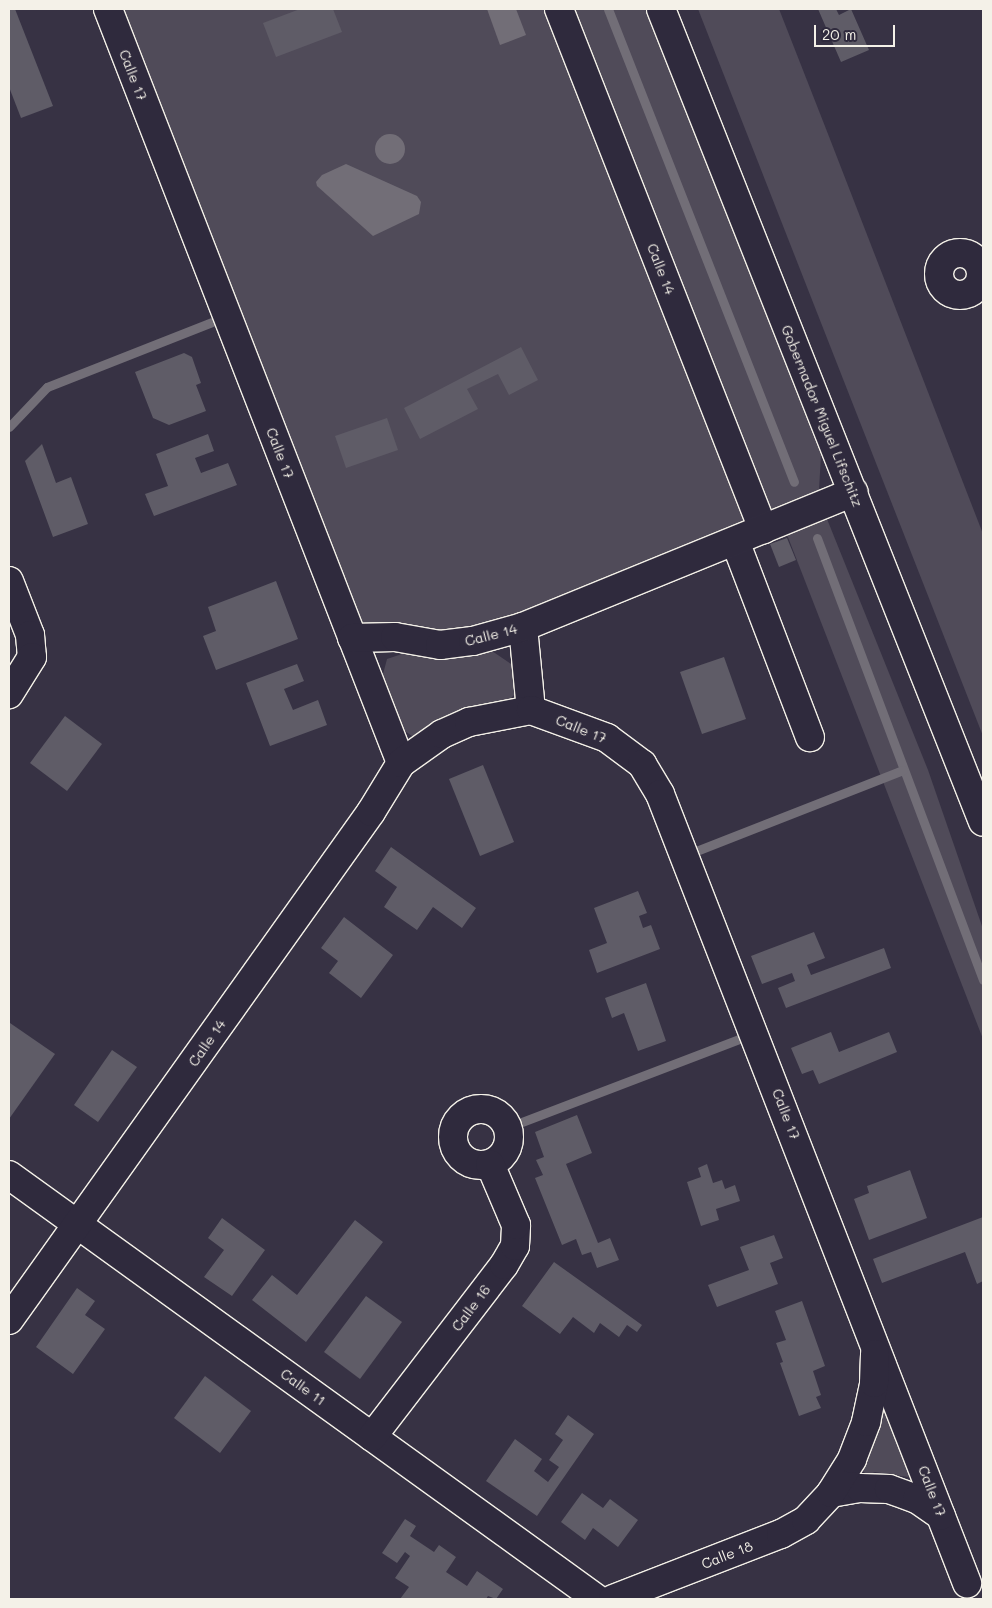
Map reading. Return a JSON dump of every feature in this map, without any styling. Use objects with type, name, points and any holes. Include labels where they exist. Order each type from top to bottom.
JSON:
[{"type":"street","name":"Calle 17","points":[[108,9],[401,763]]},
{"type":"street","name":"Calle 14","points":[[559,9],[762,529]]},
{"type":"street","name":"Gobernador Miguel Lifschitz","points":[[661,9],[983,822]]},
{"type":"street","name":"Calle 14","points":[[352,638],[395,637],[440,645],[473,641],[523,627],[852,492]]},
{"type":"street","points":[[734,541],[810,737]]},
{"type":"street","points":[[9,581],[30,635],[32,657],[9,694]]},
{"type":"street","points":[[401,763],[442,734],[469,722],[531,710],[523,627]]},
{"type":"street","name":"Calle 17","points":[[531,710],[607,738],[642,764],[660,794],[875,1342],[968,1588]]},
{"type":"street","name":"Calle 14","points":[[9,1320],[372,812],[401,763]]},
{"type":"street","name":"Calle 16","points":[[372,1437],[504,1265],[515,1246],[516,1225],[490,1164]]},
{"type":"street","name":"Calle 11","points":[[9,1175],[597,1599]]},
{"type":"street","name":"Calle 18","points":[[612,1599],[781,1534],[806,1520],[831,1493],[852,1459],[866,1422],[874,1383],[875,1342]]},
{"type":"street","points":[[831,1493],[860,1488],[889,1489],[917,1499],[941,1516]]},
{"type":"shaded area","points":[[108,9],[646,9],[821,455],[819,490],[776,507],[782,521],[523,627],[352,638]]},
{"type":"shaded area","points":[[487,9],[516,9],[526,35],[500,45]]},
{"type":"shaded area","points":[[698,9],[779,9],[983,534],[983,736]]},
{"type":"shaded area","points":[[390,134],[401,138],[405,149],[401,160],[390,164],[379,160],[375,149],[379,138]]},
{"type":"shaded area","points":[[346,164],[417,196],[421,202],[419,214],[373,236],[317,186],[316,182],[322,175]]},
{"type":"shaded area","points":[[827,519],[928,770],[983,929],[983,1039],[786,532]]},
{"type":"shaded area","points":[[489,649],[514,666],[517,680],[514,695],[505,704],[427,736],[412,736],[402,729],[381,682],[387,659],[405,653],[421,655]]},
{"type":"shaded area","points":[[882,1411],[887,1411],[911,1474],[908,1477],[875,1472],[867,1475],[860,1468],[878,1431]]},
{"type":"building","points":[[9,9],[15,9],[53,106],[21,118],[9,87]]},
{"type":"building","points":[[300,9],[333,9],[342,32],[276,57],[263,23]]},
{"type":"building","points":[[818,9],[836,9],[839,15],[851,9],[869,50],[841,62]]},
{"type":"building","points":[[521,347],[538,380],[509,395],[498,374],[467,389],[478,409],[420,439],[404,408]]},
{"type":"building","points":[[184,353],[192,357],[201,383],[196,385],[206,411],[169,425],[153,418],[135,372]]},
{"type":"building","points":[[387,418],[398,450],[346,468],[335,436]]},
{"type":"building","points":[[208,434],[214,451],[195,458],[201,473],[228,463],[237,485],[154,516],[145,494],[168,486],[156,454]]},
{"type":"building","points":[[42,444],[56,483],[71,477],[88,524],[53,537],[25,461]]},
{"type":"building","points":[[787,538],[796,560],[779,567],[770,544]]},
{"type":"building","points":[[276,581],[298,639],[216,670],[203,636],[216,631],[208,607]]},
{"type":"building","points":[[724,657],[746,719],[702,734],[680,672]]},
{"type":"building","points":[[297,664],[304,681],[284,689],[293,710],[318,700],[327,725],[270,746],[246,683]]},
{"type":"building","points":[[65,716],[102,744],[67,791],[30,763]]},
{"type":"building","points":[[483,765],[514,842],[480,856],[449,779]]},
{"type":"building","points":[[391,847],[476,908],[462,928],[433,907],[417,930],[384,907],[397,887],[375,871]]},
{"type":"building","points":[[638,891],[647,913],[639,916],[643,928],[651,925],[660,949],[597,973],[589,950],[607,943],[594,908]]},
{"type":"building","points":[[344,917],[393,955],[361,998],[329,973],[338,961],[321,948]]},
{"type":"building","points":[[814,932],[825,958],[807,965],[811,975],[884,948],[891,968],[786,1008],[778,988],[795,981],[792,973],[762,984],[751,956]]},
{"type":"building","points":[[646,983],[666,1041],[638,1051],[624,1013],[612,1018],[605,998]]},
{"type":"building","points":[[10,1023],[55,1054],[9,1119],[9,1025]]},
{"type":"building","points":[[831,1032],[839,1052],[889,1032],[897,1052],[819,1084],[813,1070],[802,1074],[791,1048]]},
{"type":"building","points":[[112,1050],[137,1067],[98,1122],[74,1105]]},
{"type":"building","points":[[577,1115],[592,1153],[566,1164],[598,1243],[610,1238],[619,1260],[597,1268],[591,1252],[582,1255],[576,1239],[562,1245],[535,1178],[543,1175],[536,1160],[544,1157],[535,1132]]},
{"type":"building","points":[[707,1164],[713,1183],[722,1180],[725,1189],[735,1185],[740,1201],[716,1209],[719,1220],[701,1226],[687,1182],[701,1177],[698,1168]]},
{"type":"building","points":[[910,1170],[927,1218],[869,1240],[854,1199],[869,1193],[867,1186]]},
{"type":"building","points":[[983,1217],[983,1281],[977,1284],[965,1252],[882,1283],[873,1259]]},
{"type":"building","points":[[222,1218],[265,1250],[232,1296],[204,1277],[224,1250],[208,1238]]},
{"type":"building","points":[[355,1220],[383,1242],[306,1342],[252,1300],[272,1275],[297,1295]]},
{"type":"building","points":[[774,1235],[783,1258],[770,1263],[778,1284],[717,1307],[708,1285],[749,1270],[740,1247]]},
{"type":"building","points":[[554,1262],[642,1325],[637,1332],[627,1325],[619,1337],[600,1323],[594,1333],[573,1317],[560,1334],[522,1306]]},
{"type":"building","points":[[77,1288],[95,1301],[85,1315],[105,1329],[73,1374],[36,1347]]},
{"type":"building","points":[[366,1296],[402,1322],[360,1379],[324,1352]]},
{"type":"building","points":[[802,1301],[825,1366],[813,1371],[821,1395],[816,1397],[821,1408],[799,1416],[780,1363],[783,1362],[776,1343],[786,1340],[775,1311]]},
{"type":"building","points":[[205,1376],[251,1411],[220,1453],[174,1418]]},
{"type":"building","points":[[568,1415],[594,1434],[537,1516],[486,1481],[515,1439],[542,1459],[534,1471],[548,1482],[559,1467],[549,1460],[563,1440],[555,1434]]},
{"type":"building","points":[[582,1493],[603,1508],[610,1499],[638,1520],[618,1547],[593,1528],[585,1540],[561,1522]]},
{"type":"building","points":[[405,1519],[416,1526],[410,1536],[434,1552],[439,1545],[456,1557],[446,1572],[467,1586],[477,1571],[503,1589],[496,1599],[488,1596],[486,1599],[400,1599],[409,1587],[395,1578],[410,1556],[405,1552],[397,1563],[382,1553]]},
{"type":"waterway","points":[[608,9],[794,482]]},
{"type":"waterway","points":[[9,427],[47,387],[225,317]]},
{"type":"waterway","points":[[817,538],[983,980]]},
{"type":"waterway","points":[[686,855],[903,770]]},
{"type":"waterway","points":[[514,1125],[752,1034]]}]
